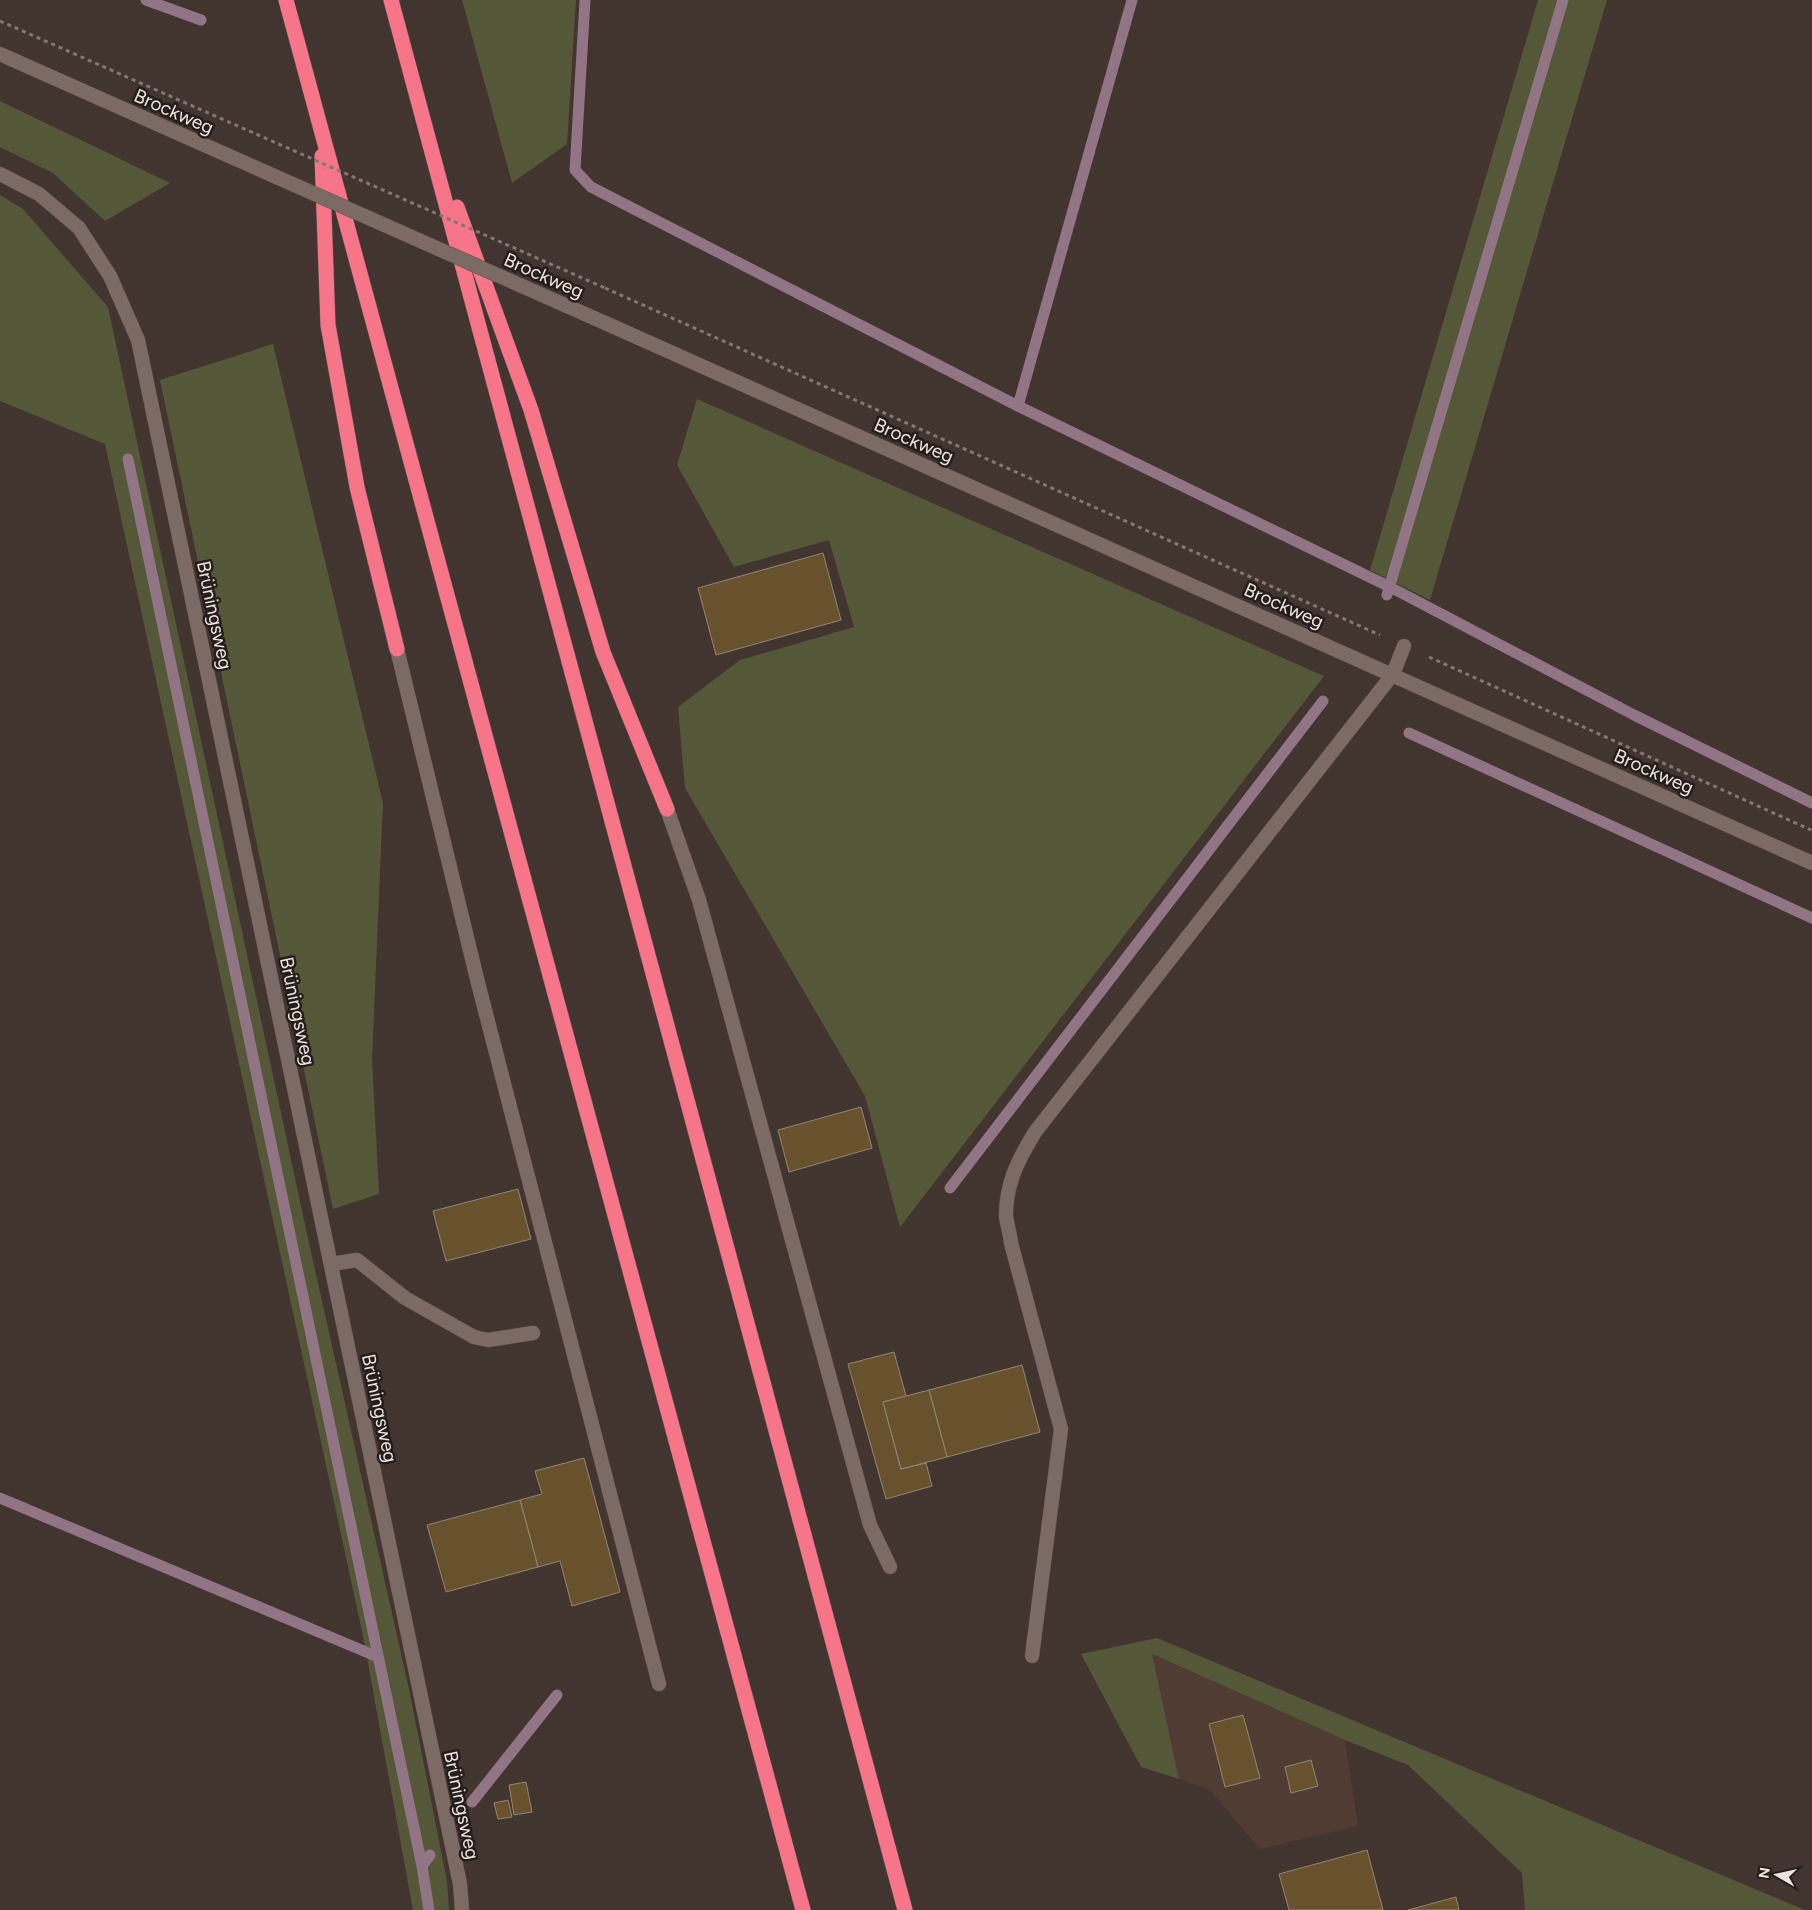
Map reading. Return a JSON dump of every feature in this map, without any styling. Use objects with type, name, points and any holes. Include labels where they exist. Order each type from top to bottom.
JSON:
[{"type":"highway","points":[[286,0],[803,1910]]},
{"type":"highway","points":[[391,0],[904,1910]]},
{"type":"highway","points":[[422,112],[531,410],[603,652],[667,808]]},
{"type":"highway","points":[[321,130],[328,325],[358,487],[397,649]]},
{"type":"street","name":"Brockweg","points":[[0,54],[1393,674],[1812,863]]},
{"type":"street","name":"Brüningsweg","points":[[0,174],[39,194],[78,228],[110,276],[138,340],[460,1884],[462,1910]]},
{"type":"street","points":[[1032,1656],[1061,1429],[1006,1217],[1008,1190],[1017,1162],[1035,1132],[1393,674],[1404,646]]},
{"type":"street","points":[[397,649],[486,1012],[659,1684]]},
{"type":"street","points":[[667,808],[699,900],[870,1525],[890,1567]]},
{"type":"street","points":[[331,1264],[357,1260],[405,1298],[474,1337],[488,1340],[533,1333]]},
{"type":"path","points":[[0,21],[605,288],[1812,830]]},
{"type":"shaded area","points":[[1151,1654],[1345,1740],[1358,1826],[1260,1849],[1210,1790],[1179,1779]]},
{"type":"green space","points":[[462,0],[576,0],[567,144],[512,183]]},
{"type":"green space","points":[[1538,0],[1607,0],[1430,600],[1370,570]]},
{"type":"green space","points":[[0,101],[170,183],[105,221],[53,173],[0,147]]},
{"type":"green space","points":[[0,195],[23,209],[108,307],[307,1234],[409,1689],[447,1881],[449,1910],[413,1910],[363,1636],[105,444],[0,401]]},
{"type":"green space","points":[[273,344],[383,803],[372,1058],[379,1194],[333,1209],[160,380]]},
{"type":"green space","points":[[697,399],[1324,676],[900,1227],[865,1096],[685,788],[678,707],[740,660],[854,627],[829,540],[734,567],[677,465]]},
{"type":"green space","points":[[1157,1638],[1805,1910],[1525,1910],[1522,1873],[1408,1765],[1345,1740],[1152,1654],[1179,1779],[1141,1767],[1081,1654]]},
{"type":"building","points":[[823,553],[841,620],[716,655],[698,588]]},
{"type":"building","points":[[861,1107],[872,1148],[789,1172],[778,1130]]},
{"type":"building","points":[[518,1189],[531,1239],[446,1261],[433,1211]]},
{"type":"building","points":[[894,1352],[906,1396],[883,1402],[901,1469],[926,1463],[932,1486],[886,1499],[848,1364]]},
{"type":"building","points":[[1022,1365],[1040,1432],[947,1457],[929,1390]]},
{"type":"building","points":[[929,1390],[947,1457],[901,1469],[883,1402]]},
{"type":"building","points":[[584,1458],[620,1592],[572,1606],[560,1561],[538,1567],[520,1500],[542,1494],[535,1471]]},
{"type":"building","points":[[520,1500],[538,1567],[446,1592],[427,1525]]},
{"type":"building","points":[[1243,1715],[1260,1778],[1225,1787],[1209,1724]]},
{"type":"building","points":[[1311,1760],[1318,1786],[1291,1793],[1285,1767]]},
{"type":"building","points":[[526,1782],[532,1812],[514,1815],[509,1785]]},
{"type":"building","points":[[508,1800],[512,1817],[498,1819],[494,1803]]},
{"type":"building","points":[[1367,1850],[1383,1910],[1289,1910],[1279,1874]]},
{"type":"building","points":[[1456,1897],[1459,1910],[1408,1910]]},
{"type":"waterway","points":[[146,0],[201,20]]},
{"type":"waterway","points":[[585,0],[575,170],[591,187],[1018,406],[1390,587],[1634,715],[1812,803]]},
{"type":"waterway","points":[[1018,406],[1132,0]]},
{"type":"waterway","points":[[1387,595],[1563,0]]},
{"type":"waterway","points":[[128,459],[422,1866]]},
{"type":"waterway","points":[[950,1188],[1323,701]]},
{"type":"waterway","points":[[1409,733],[1812,918]]},
{"type":"waterway","points":[[0,1498],[378,1657]]},
{"type":"waterway","points":[[472,1802],[557,1695]]},
{"type":"waterway","points":[[429,1910],[422,1866],[430,1855]]}]
